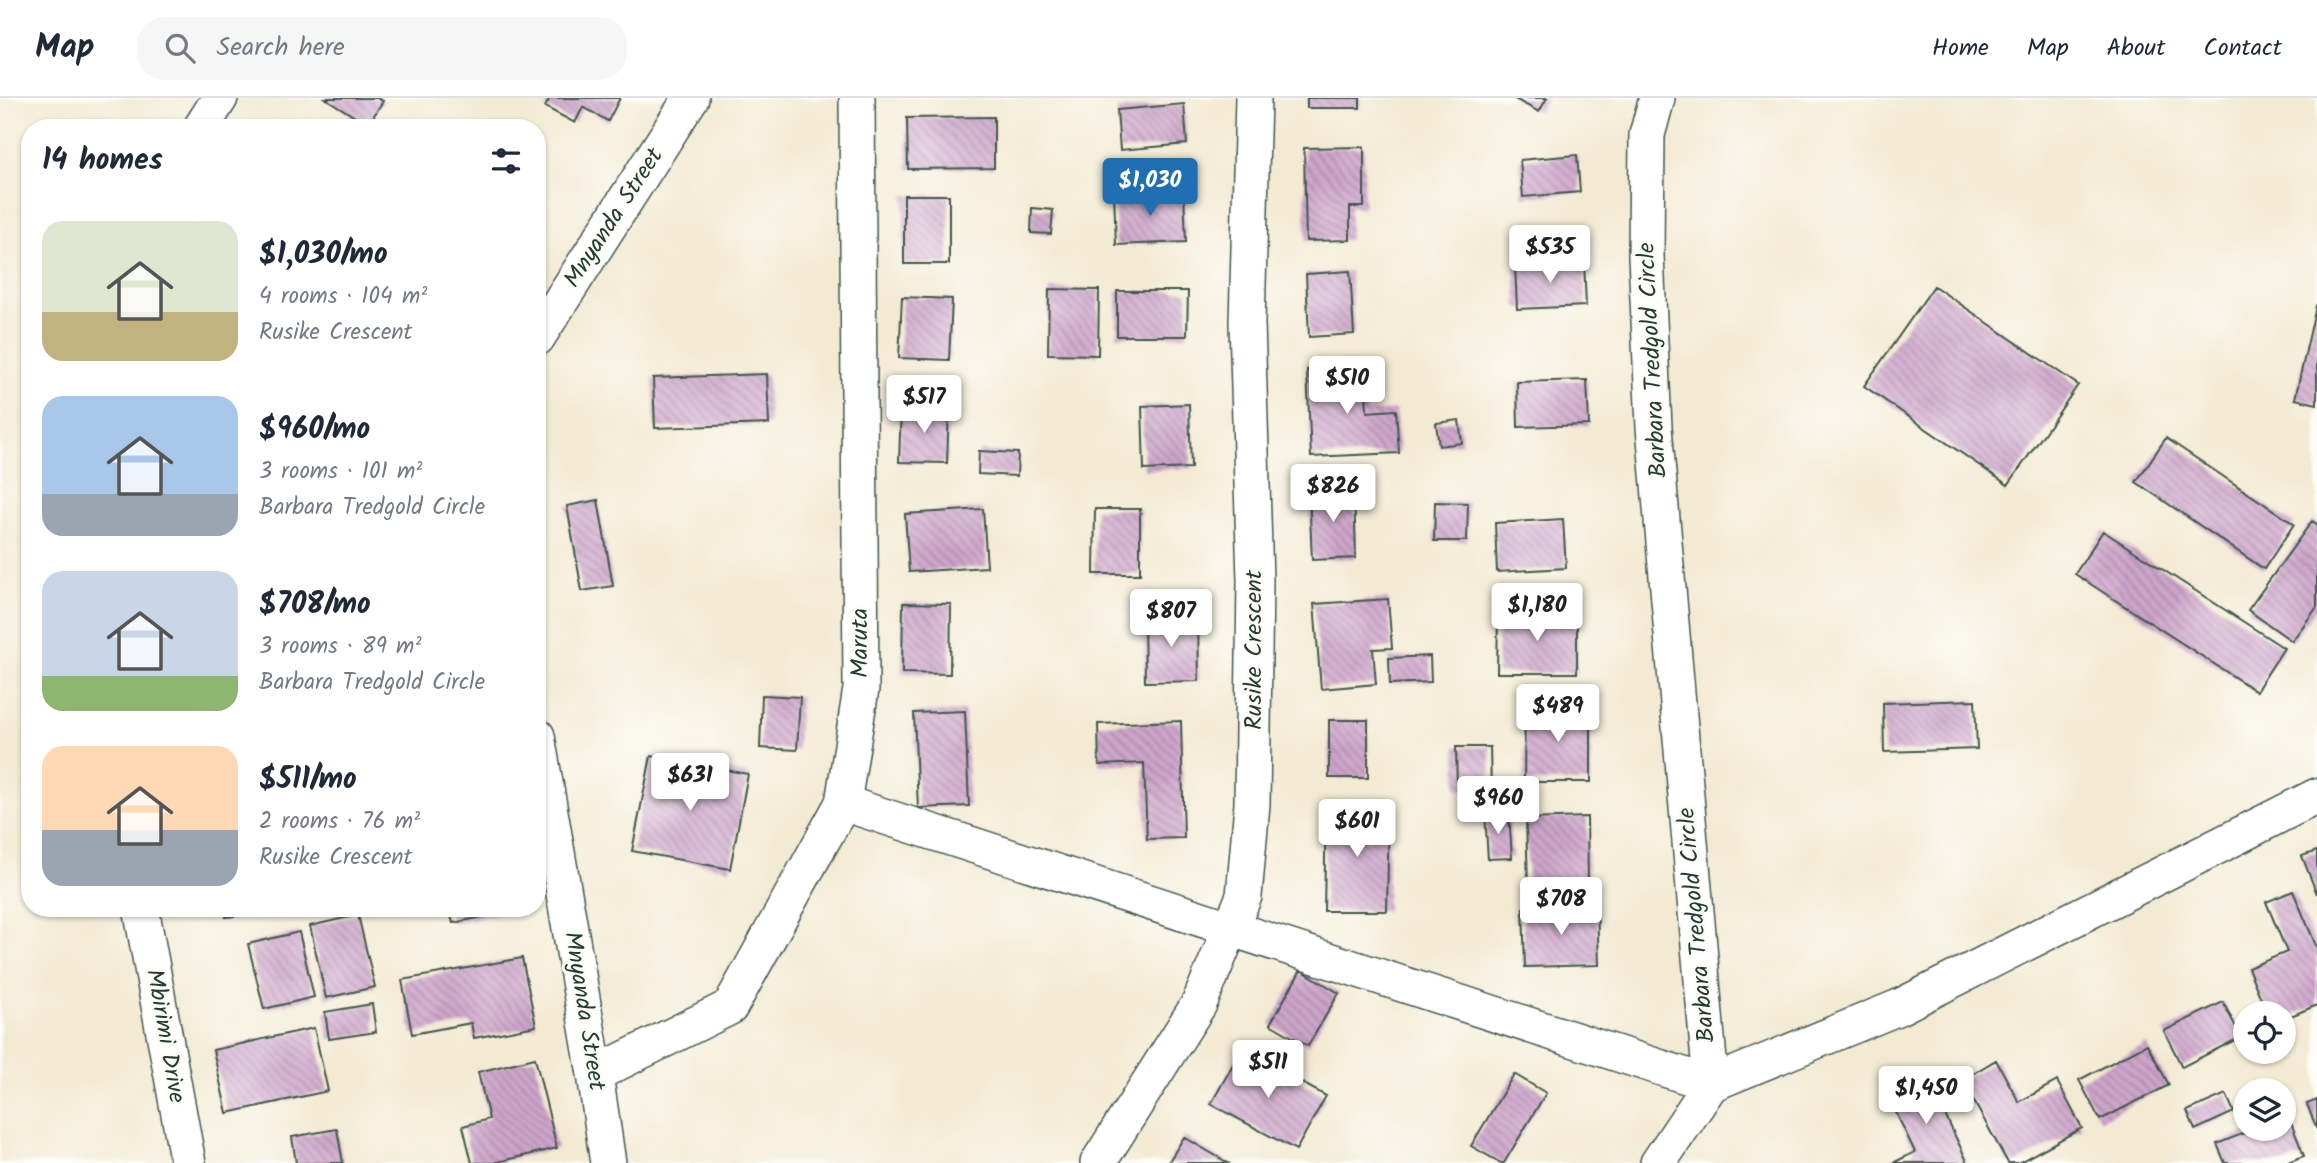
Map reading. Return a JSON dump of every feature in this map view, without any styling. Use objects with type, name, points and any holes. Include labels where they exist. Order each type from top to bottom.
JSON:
[{"type":"street","points":[[207,119],[220,98]]},
{"type":"street","name":"Mnyanda Street","points":[[546,324],[691,98]]},
{"type":"street","name":"Maruta","points":[[595,1074],[730,1007],[843,803],[861,689],[857,98]]},
{"type":"street","name":"Rusike Crescent","points":[[1098,1163],[1199,1004],[1244,896],[1252,804],[1255,580],[1247,323],[1254,98]]},
{"type":"street","name":"Barbara Tredgold Circle","points":[[1657,98],[1647,135],[1646,256],[1654,427],[1711,1084],[1899,1007],[2317,796]]},
{"type":"street","name":"Mnyanda Street","points":[[546,788],[608,1163]]},
{"type":"street","points":[[843,803],[1711,1084],[1658,1163]]},
{"type":"street","name":"Mbirimi Drive","points":[[143,917],[188,1163]]},
{"type":"building","points":[[325,98],[377,98],[383,101],[372,119],[358,119]]},
{"type":"building","points":[[550,98],[620,98],[608,121],[583,107],[575,123],[545,107]]},
{"type":"building","points":[[1307,98],[1360,98],[1360,108],[1307,108]]},
{"type":"building","points":[[1513,98],[1547,98],[1539,112]]},
{"type":"building","points":[[1184,104],[1187,144],[1120,150],[1117,110]]},
{"type":"building","points":[[994,117],[994,168],[908,169],[907,118]]},
{"type":"building","points":[[1364,147],[1364,207],[1350,207],[1350,240],[1306,241],[1304,148]]},
{"type":"building","points":[[1577,155],[1580,192],[1523,197],[1520,160]]},
{"type":"building","points":[[1184,191],[1186,242],[1116,245],[1114,193]]},
{"type":"building","points":[[904,195],[949,195],[949,264],[904,264]]},
{"type":"building","points":[[1032,208],[1053,210],[1051,234],[1031,233]]},
{"type":"building","points":[[1584,262],[1586,306],[1517,309],[1515,264]]},
{"type":"building","points":[[1350,271],[1354,334],[1309,337],[1306,274]]},
{"type":"building","points":[[1934,286],[2078,385],[2008,485],[1864,386]]},
{"type":"building","points":[[1049,289],[1099,290],[1098,355],[1048,354]]},
{"type":"building","points":[[1117,291],[1188,291],[1187,336],[1117,336]]},
{"type":"building","points":[[902,297],[952,299],[949,360],[899,358]]},
{"type":"building","points":[[2317,307],[2317,404],[2295,399]]},
{"type":"building","points":[[1365,367],[1367,412],[1396,410],[1399,453],[1311,457],[1307,370]]},
{"type":"building","points":[[767,374],[769,424],[655,428],[653,378]]},
{"type":"building","points":[[1587,380],[1589,425],[1518,427],[1517,382]]},
{"type":"building","points":[[1189,404],[1191,468],[1144,470],[1142,406]]},
{"type":"building","points":[[901,406],[949,408],[947,463],[899,462]]},
{"type":"building","points":[[1459,420],[1462,443],[1439,446],[1436,423]]},
{"type":"building","points":[[2166,438],[2294,524],[2264,569],[2136,482]]},
{"type":"building","points":[[979,451],[1018,453],[1017,476],[978,474]]},
{"type":"building","points":[[1354,489],[1356,558],[1312,560],[1309,491]]},
{"type":"building","points":[[598,500],[613,586],[582,591],[567,506]]},
{"type":"building","points":[[1435,502],[1468,503],[1467,541],[1434,541]]},
{"type":"building","points":[[983,509],[987,567],[909,572],[905,514]]},
{"type":"building","points":[[1095,509],[1140,509],[1140,574],[1094,574]]},
{"type":"building","points":[[1563,519],[1566,568],[1497,572],[1495,523]]},
{"type":"building","points":[[2312,521],[2317,524],[2317,607],[2292,641],[2248,610]]},
{"type":"building","points":[[2103,531],[2284,648],[2256,691],[2075,574]]},
{"type":"building","points":[[1388,599],[1392,648],[1373,649],[1376,684],[1321,689],[1314,604]]},
{"type":"building","points":[[903,603],[951,604],[950,674],[902,673]]},
{"type":"building","points":[[1498,613],[1577,613],[1577,673],[1497,673]]},
{"type":"building","points":[[1144,617],[1198,617],[1199,681],[1145,682]]},
{"type":"building","points":[[1430,656],[1431,682],[1390,684],[1389,658]]},
{"type":"building","points":[[762,695],[800,697],[797,750],[760,748]]},
{"type":"building","points":[[1975,700],[1977,749],[1884,752],[1883,703]]},
{"type":"building","points":[[1525,705],[1591,705],[1591,782],[1524,782]]},
{"type":"building","points":[[965,711],[969,806],[918,808],[914,713]]},
{"type":"building","points":[[1329,720],[1368,720],[1368,778],[1329,778]]},
{"type":"building","points":[[1181,721],[1184,838],[1147,839],[1144,763],[1099,765],[1098,724]]},
{"type":"building","points":[[1456,747],[1490,747],[1491,788],[1457,789]]},
{"type":"building","points":[[651,756],[748,774],[730,869],[632,851]]},
{"type":"building","points":[[1326,806],[1389,806],[1387,911],[1324,911]]},
{"type":"building","points":[[1509,813],[1512,858],[1488,859],[1485,814]]},
{"type":"building","points":[[1587,817],[1588,883],[1528,884],[1526,819]]},
{"type":"building","points":[[2317,851],[2317,894],[2302,856]]},
{"type":"building","points":[[2293,891],[2317,948],[2317,1005],[2296,1014],[2296,1001],[2262,1001],[2248,968],[2287,952],[2266,902]]},
{"type":"building","points":[[1597,906],[1599,965],[1525,967],[1523,908]]},
{"type":"building","points":[[358,917],[375,987],[326,998],[310,926]]},
{"type":"building","points":[[451,917],[482,917],[453,923]]},
{"type":"building","points":[[299,932],[314,997],[264,1009],[248,944]]},
{"type":"building","points":[[522,958],[536,1026],[474,1038],[471,1023],[412,1034],[402,980]]},
{"type":"building","points":[[1301,970],[1339,993],[1308,1046],[1270,1024]]},
{"type":"building","points":[[2223,1002],[2233,1021],[2233,1041],[2182,1067],[2164,1031]]},
{"type":"building","points":[[372,1004],[376,1032],[329,1039],[325,1012]]},
{"type":"building","points":[[314,1028],[328,1091],[227,1113],[213,1050]]},
{"type":"building","points":[[2147,1044],[2169,1085],[2100,1120],[2079,1080]]},
{"type":"building","points":[[1241,1050],[1326,1096],[1296,1150],[1211,1104]]},
{"type":"building","points":[[535,1058],[557,1148],[493,1163],[472,1163],[463,1126],[489,1119],[478,1072]]},
{"type":"building","points":[[1996,1060],[2019,1102],[2057,1081],[2082,1128],[2018,1163],[2008,1163],[1962,1080]]},
{"type":"building","points":[[1514,1074],[1546,1093],[1504,1163],[1501,1163],[1471,1146]]},
{"type":"building","points":[[1927,1077],[1968,1163],[1893,1163],[1915,1152],[1888,1096]]},
{"type":"building","points":[[2226,1094],[2233,1112],[2195,1130],[2187,1111]]},
{"type":"building","points":[[2317,1100],[2317,1130],[2307,1104]]},
{"type":"building","points":[[337,1129],[343,1163],[296,1163],[292,1137]]},
{"type":"building","points":[[2296,1136],[2304,1156],[2285,1163],[2225,1163],[2217,1144],[2233,1138],[2233,1141],[2296,1141]]},
{"type":"building","points":[[1184,1137],[1228,1163],[1168,1163]]}]
